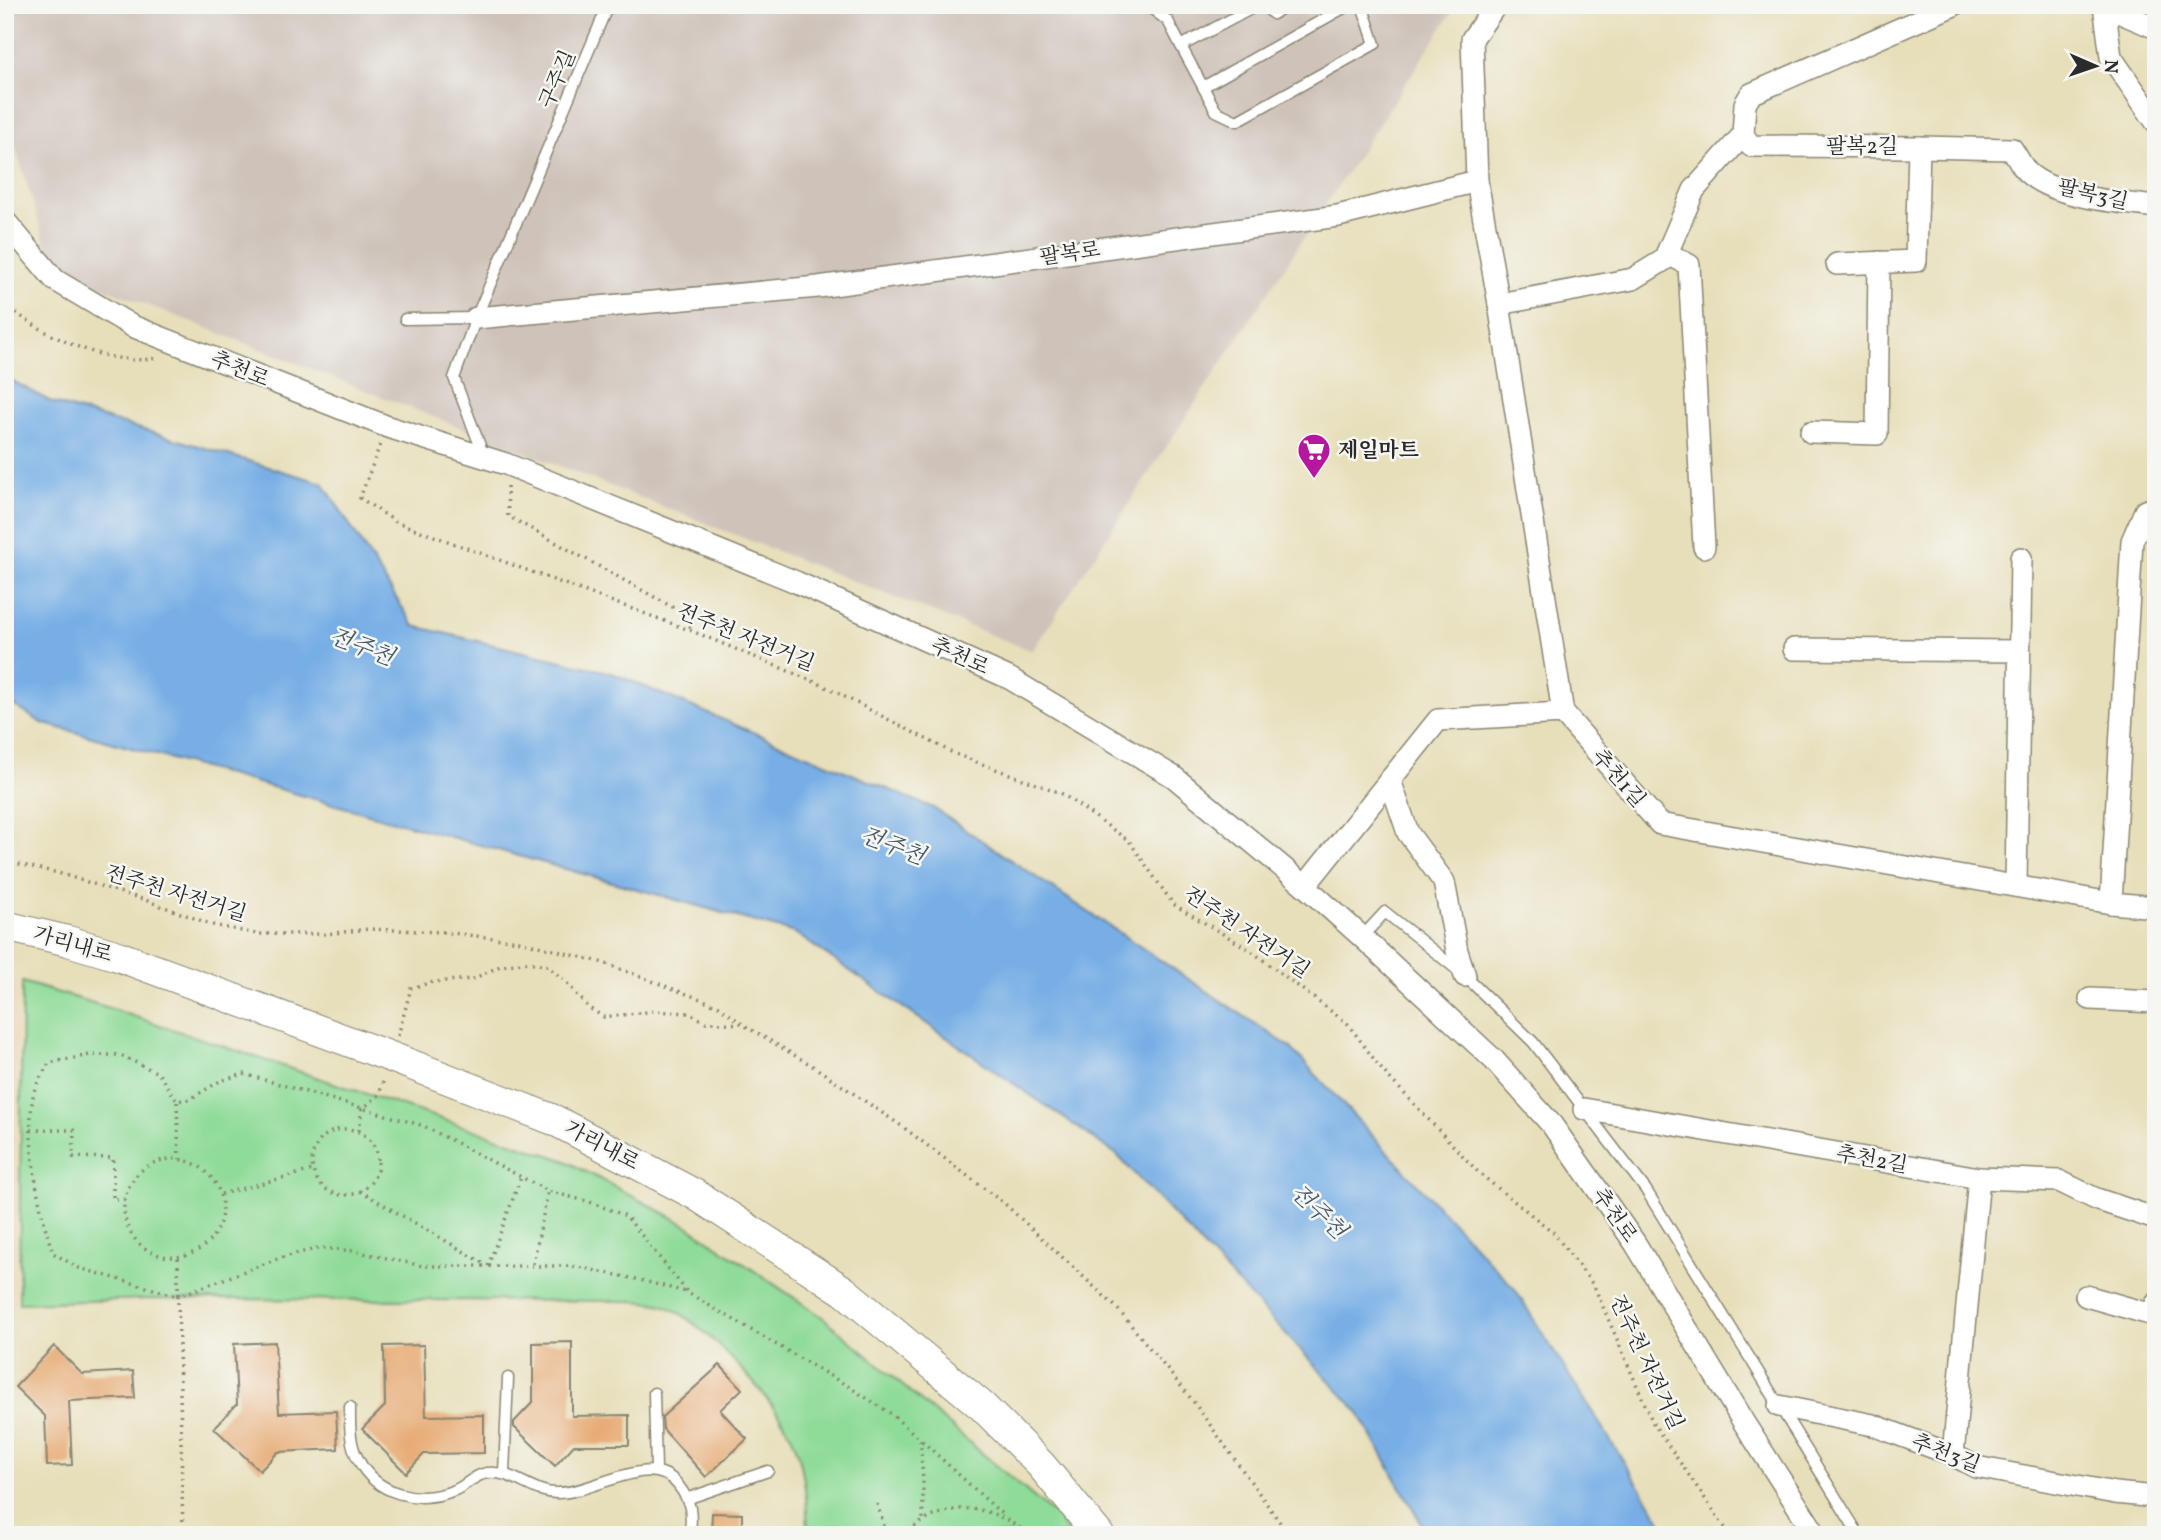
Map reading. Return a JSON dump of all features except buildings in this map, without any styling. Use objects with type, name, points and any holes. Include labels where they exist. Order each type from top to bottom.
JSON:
[{"type":"street","points":[[1305,886],[1438,720],[1563,713],[1477,181],[1472,39],[1496,5]]},
{"type":"street","points":[[1499,304],[1633,279],[1664,260],[1694,190],[1743,135],[1745,104],[1751,94],[1954,5]]},
{"type":"street","points":[[2103,5],[2156,28]]},
{"type":"street","points":[[2103,5],[2111,57],[2156,121]]},
{"type":"street","name":"팔복2길","points":[[1743,135],[1751,146],[1919,147],[1916,261],[1837,264]]},
{"type":"street","name":"팔복3길","points":[[1919,147],[2012,149],[2027,172],[2054,187],[2083,197],[2156,207]]},
{"type":"street","name":"팔복로","points":[[476,318],[846,284],[1338,215],[1477,181]]},
{"type":"street","name":"추천로","points":[[5,221],[55,280],[132,326],[388,427],[506,464],[796,582],[1009,678],[1174,777],[1362,937],[1494,1059],[1552,1125],[1635,1243],[1744,1423],[1816,1535]]},
{"type":"street","points":[[1667,253],[1689,265],[1704,547]]},
{"type":"street","points":[[1811,432],[1877,434],[1879,262]]},
{"type":"street","points":[[2111,903],[2132,541],[2145,511],[2156,507]]},
{"type":"street","points":[[2016,886],[2021,558]]},
{"type":"street","points":[[1794,649],[2020,652]]},
{"type":"street","name":"추천1길","points":[[1563,713],[1660,824],[2111,903],[2156,907]]},
{"type":"street","name":"추천로","points":[[1390,780],[1408,833],[1444,882],[1457,951],[1465,976]]},
{"type":"street","name":"가리내로","points":[[5,926],[68,941],[114,956],[542,1115],[696,1195],[844,1291],[983,1407],[1041,1465],[1097,1533]]},
{"type":"street","points":[[2090,999],[2156,1002]]},
{"type":"street","name":"추천2길","points":[[1584,1109],[1979,1178],[2059,1181],[2096,1199],[2156,1219]]},
{"type":"street","points":[[1954,1455],[1979,1178]]},
{"type":"street","points":[[2086,1296],[2153,1315],[2156,1304]]},
{"type":"street","name":"추천3길","points":[[1779,1406],[1873,1425],[1954,1455],[1976,1467],[2115,1493],[2156,1497]]},
{"type":"lane","name":"구주길","points":[[541,167],[608,5]]},
{"type":"lane","points":[[1149,7],[1165,5]]},
{"type":"lane","points":[[1264,5],[1273,14],[1287,5]]},
{"type":"lane","points":[[1203,87],[1349,5]]},
{"type":"lane","points":[[1149,7],[1168,21],[1216,111],[1237,121],[1375,44],[1362,5]]},
{"type":"lane","points":[[1181,46],[1252,6]]},
{"type":"lane","name":"추천로","points":[[506,464],[483,456],[454,378],[476,318],[541,167]]},
{"type":"lane","points":[[405,319],[476,318]]},
{"type":"lane","name":"추천로","points":[[1362,937],[1385,912],[1465,976],[1533,1042],[1646,1190],[1859,1535]]},
{"type":"lane","points":[[504,1473],[508,1378]]},
{"type":"lane","points":[[654,1393],[656,1470]]},
{"type":"lane","points":[[350,1407],[351,1438],[357,1459],[368,1474],[387,1489],[404,1497],[432,1497],[455,1490],[476,1476],[504,1473],[539,1490],[556,1494],[593,1488],[632,1473],[656,1470],[673,1478],[689,1498],[690,1535]]},
{"type":"lane","points":[[689,1498],[768,1471]]},
{"type":"path","points":[[5,304],[23,319],[85,351],[142,360],[192,350]]},
{"type":"path","name":"전주천 자전거길","points":[[388,427],[360,498],[396,522],[692,631],[822,685],[955,754],[1061,793],[1129,841],[1173,904],[1251,950],[1348,1024],[1382,1070],[1480,1174],[1553,1232],[1594,1286],[1653,1423],[1730,1535]]},
{"type":"path","points":[[506,464],[508,516],[685,614],[692,631]]},
{"type":"path","name":"전주천 자전거길","points":[[5,861],[58,873],[213,925],[256,934],[326,934],[369,929],[443,932],[519,941],[604,963],[719,1006],[742,1024],[816,1068],[903,1127],[1006,1205],[1116,1307],[1194,1401],[1289,1535]]},
{"type":"path","points":[[401,1027],[411,988],[433,982],[472,979],[500,966],[529,962],[547,966],[566,982],[589,1008],[604,1017],[654,1011],[689,1013],[706,1022],[742,1024]]},
{"type":"path","points":[[179,1159],[177,1101],[158,1073],[120,1055],[90,1055],[49,1063],[34,1091],[31,1130],[37,1196],[52,1253],[79,1268],[178,1296],[280,1258],[319,1248],[354,1251],[423,1266],[572,1266],[688,1293],[890,1413],[1029,1535]]},
{"type":"path","points":[[177,1101],[190,1099],[220,1081],[244,1074],[424,1126],[548,1191],[590,1202],[626,1216],[688,1293]]},
{"type":"path","points":[[359,1131],[362,1109],[379,1095]]},
{"type":"path","points":[[339,1129],[359,1131],[369,1139],[377,1157],[374,1177],[360,1191],[351,1194],[332,1192],[317,1179],[313,1170],[314,1149],[320,1139],[329,1132],[339,1129]]},
{"type":"path","points":[[31,1130],[74,1130],[73,1157],[113,1158],[113,1199],[124,1199]]},
{"type":"path","points":[[170,1158],[201,1167],[213,1179],[220,1194],[220,1222],[214,1236],[192,1254],[178,1258],[149,1252],[136,1242],[123,1214],[124,1199],[130,1184],[140,1171],[154,1162],[170,1158]]},
{"type":"path","points":[[220,1194],[313,1170]]},
{"type":"path","points":[[488,1266],[521,1177]]},
{"type":"path","points":[[360,1191],[488,1266]]},
{"type":"path","points":[[533,1265],[548,1191]]},
{"type":"path","points":[[178,1258],[183,1535]]},
{"type":"path","points":[[920,1439],[923,1519]]},
{"type":"path","points":[[877,1504],[887,1535]]},
{"type":"path","points":[[902,1535],[923,1519],[950,1509],[978,1509],[1006,1517]]},
{"type":"shaded area","points":[[5,5],[1457,5],[1032,651],[53,268],[5,114]]},
{"type":"shaded area","points":[[5,976],[17,979],[14,1304],[5,1305]]},
{"type":"green space","points":[[22,982],[103,1006],[564,1160],[685,1224],[821,1316],[1057,1517],[1069,1535],[808,1535],[806,1492],[800,1461],[790,1433],[778,1414],[746,1374],[709,1336],[676,1311],[660,1304],[630,1301],[155,1299],[19,1303]]},
{"type":"water","name":"전주천","points":[[5,377],[53,403],[323,483],[414,626],[612,673],[933,808],[1290,1047],[1514,1288],[1670,1535],[1428,1535],[1357,1410],[1116,1154],[795,933],[42,723],[5,700]]},
{"type":"place","name":"제일마트","points":[[1314,480]]}]
